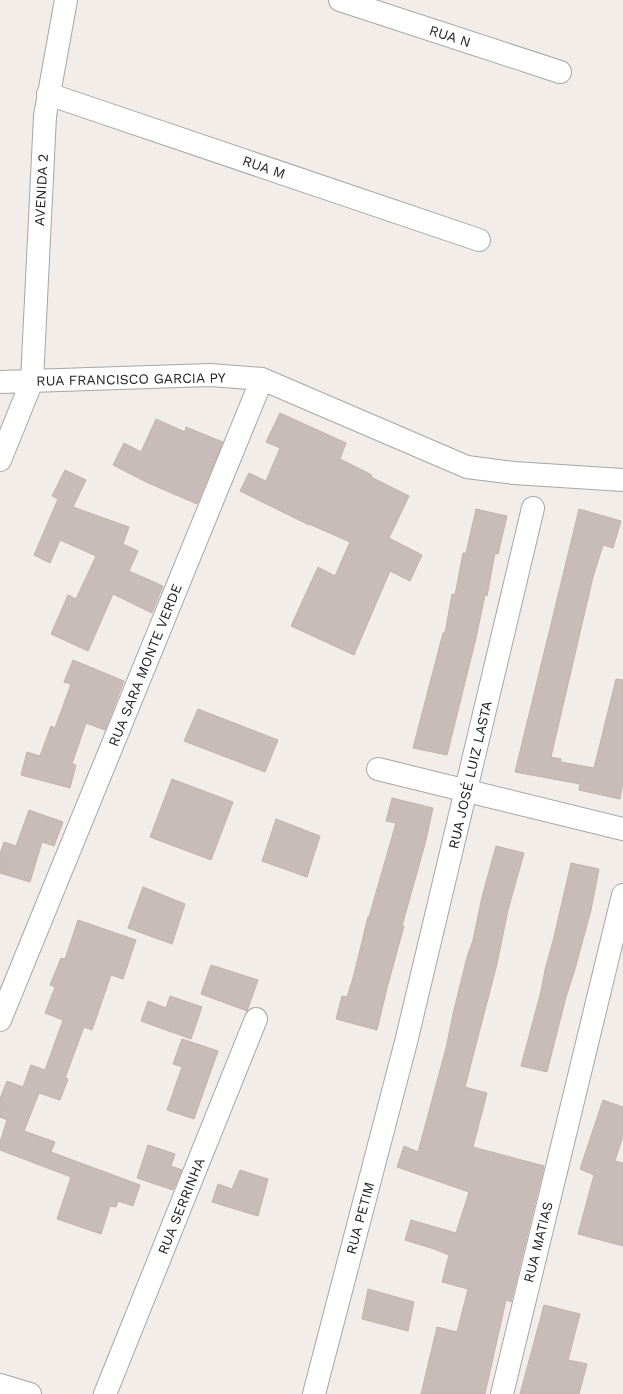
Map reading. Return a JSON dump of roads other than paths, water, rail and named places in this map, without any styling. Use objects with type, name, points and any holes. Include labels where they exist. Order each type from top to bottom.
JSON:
[{"type":"street","name":"AVENIDA 2","points":[[0,460],[32,381],[45,116],[66,0]]},
{"type":"street","name":"RUA N","points":[[340,0],[560,72]]},
{"type":"street","name":"RUA M","points":[[48,94],[479,240]]},
{"type":"street","name":"RUA FRANCISCO GARCIA PY","points":[[0,382],[210,375],[262,379],[467,467],[514,473],[623,480]]},
{"type":"street","name":"RUA SARA MONTE VERDE","points":[[0,1020],[262,379]]},
{"type":"street","name":"RUA JOSÉ LUIZ LASTA","points":[[406,1042],[533,508]]},
{"type":"street","points":[[378,769],[623,829]]},
{"type":"street","name":"RUA MATIAS","points":[[502,1394],[623,895]]},
{"type":"street","name":"RUA SERRINHA","points":[[105,1394],[256,1019]]},
{"type":"street","name":"RUA PETIM","points":[[314,1394],[406,1042]]},
{"type":"street","points":[[0,1385],[30,1394]]}]
